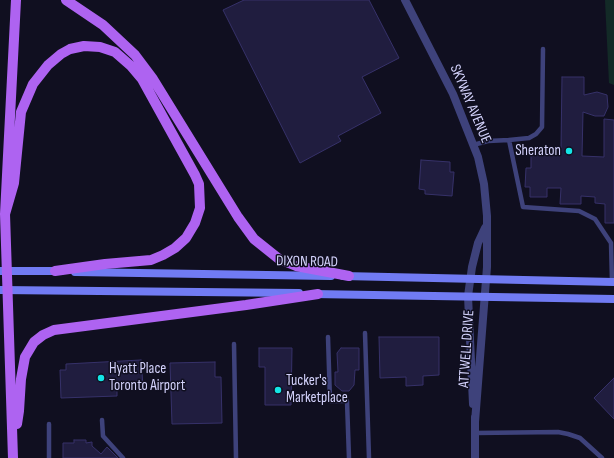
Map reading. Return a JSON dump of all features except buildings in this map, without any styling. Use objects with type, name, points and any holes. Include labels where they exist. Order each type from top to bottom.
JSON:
[{"type":"main road","points":[[13,458],[5,214],[16,0]]},
{"type":"main road","points":[[66,0],[103,26],[135,55],[153,79],[238,217],[254,239],[267,251],[289,263],[308,269],[349,276]]},
{"type":"main road","points":[[5,214],[14,183],[21,112],[33,84],[48,65],[61,54],[70,49],[92,46],[115,52],[131,66],[142,79],[195,175],[199,184],[200,208],[195,223],[186,238],[175,248],[163,255],[151,260],[105,264],[55,271]]},
{"type":"main road","name":"DIXON ROAD","points":[[0,271],[349,276],[613,282]]},
{"type":"main road","name":"DIXON ROAD","points":[[0,290],[614,299]]},
{"type":"main road","points":[[13,442],[19,411],[20,379],[25,357],[34,342],[43,335],[54,330],[318,294]]},
{"type":"street","name":"SKYWAY AVENUE","points":[[405,0],[453,94],[473,145],[484,184],[487,216],[486,279]]},
{"type":"street","name":"SKYWAY AVENUE","points":[[470,279],[478,243],[486,226]]},
{"type":"street","name":"ATTWELL DRIVE","points":[[470,279],[468,296],[471,382],[476,433],[475,458]]},
{"type":"street","name":"ATTWELL DRIVE","points":[[475,422],[486,279]]},
{"type":"lane","points":[[473,145],[488,141],[529,138],[536,134],[542,127],[543,49]]},
{"type":"lane","points":[[508,140],[523,207],[579,211],[595,219],[612,242],[613,282]]},
{"type":"lane","points":[[365,333],[369,458]]},
{"type":"lane","points":[[328,337],[330,401],[347,400],[349,458]]},
{"type":"lane","points":[[234,344],[236,458]]},
{"type":"lane","points":[[102,420],[103,436],[123,458]]},
{"type":"lane","points":[[49,424],[49,458]]},
{"type":"lane","points":[[476,433],[558,432],[580,438],[602,458]]},
{"type":"green space","points":[[605,0],[614,0],[614,85],[609,83]]},
{"type":"place","name":"Sheraton","points":[[569,151]]},
{"type":"place","name":"Hyatt Place Toronto Airport","points":[[101,378]]},
{"type":"place","name":"Tucker's Marketplace","points":[[278,390]]}]
